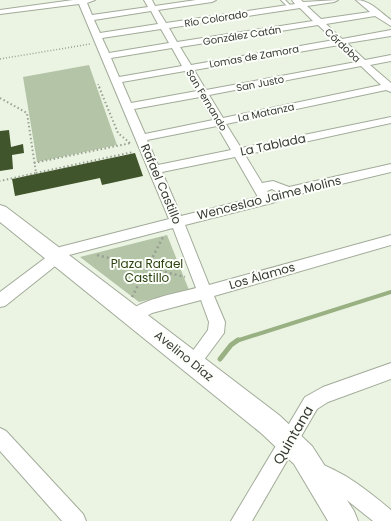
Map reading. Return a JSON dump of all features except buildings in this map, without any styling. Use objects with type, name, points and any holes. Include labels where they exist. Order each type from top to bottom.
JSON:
[{"type":"street","points":[[90,18],[150,4],[212,0]]},
{"type":"street","name":"Río Colorado","points":[[99,39],[163,26],[296,4],[334,0]]},
{"type":"street","points":[[360,0],[391,24]]},
{"type":"street","points":[[0,12],[83,1]]},
{"type":"street","name":"Rafael Castillo","points":[[83,1],[128,107],[139,142],[154,170],[173,223],[203,286],[217,322],[217,329],[192,362]]},
{"type":"street","name":"San Fernando","points":[[150,4],[266,200]]},
{"type":"street","name":"Córdoba","points":[[296,4],[320,23],[339,42],[390,87]]},
{"type":"street","name":"González Catán","points":[[106,56],[377,13]]},
{"type":"street","name":"Lomas de Zamora","points":[[117,80],[391,33]]},
{"type":"street","name":"San Justo","points":[[128,107],[391,58]]},
{"type":"street","name":"La Matanza","points":[[139,142],[220,122],[390,87]]},
{"type":"street","name":"La Tablada","points":[[154,170],[391,120]]},
{"type":"street","name":"Wenceslao Jaime Molins","points":[[65,252],[173,223],[279,197],[288,192],[391,168]]},
{"type":"street","points":[[259,188],[273,185],[288,192]]},
{"type":"street","name":"Avelino Díaz","points":[[0,212],[65,252],[130,313],[270,424],[303,455],[344,521]]},
{"type":"street","name":"Los Álamos","points":[[130,313],[148,308],[203,286],[391,240]]},
{"type":"street","points":[[0,301],[65,252]]},
{"type":"street","name":"Quintana","points":[[241,521],[290,442],[307,409],[316,398],[391,371]]},
{"type":"street","points":[[0,437],[76,521]]},
{"type":"street","points":[[314,472],[327,475],[337,480],[389,521]]},
{"type":"lane","points":[[283,0],[296,4]]},
{"type":"path","points":[[0,59],[99,39]]},
{"type":"path","points":[[98,84],[118,134],[139,142]]},
{"type":"path","points":[[0,98],[27,113],[36,173]]},
{"type":"path","points":[[34,163],[139,142]]},
{"type":"path","points":[[0,181],[134,152]]},
{"type":"path","points":[[130,313],[147,268],[173,223]]},
{"type":"path","points":[[65,252],[147,268],[203,286]]},
{"type":"green space","points":[[89,65],[117,145],[37,162],[23,77]]},
{"type":"green space","name":"Plaza Rafael Castillo","points":[[167,235],[189,290],[139,302],[80,257]]},
{"type":"waterway","points":[[237,341],[391,292]]},
{"type":"waterway","points":[[220,359],[231,345],[237,341]]}]
